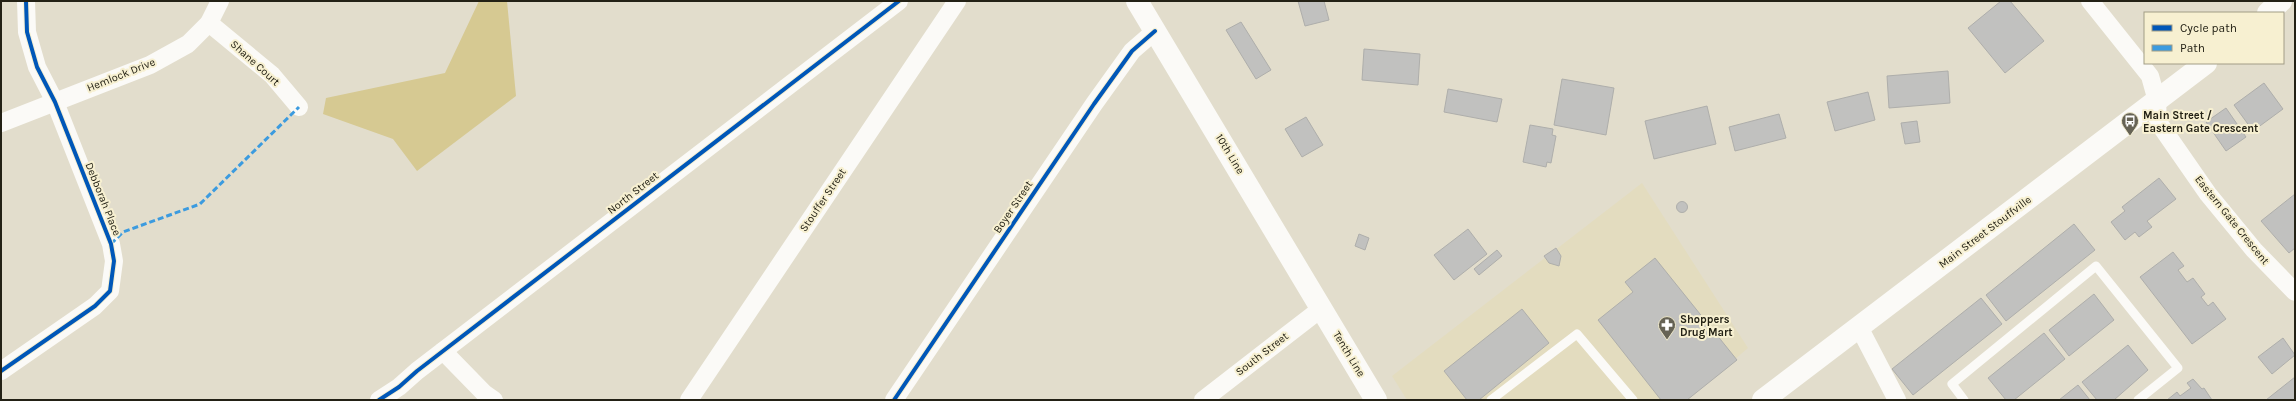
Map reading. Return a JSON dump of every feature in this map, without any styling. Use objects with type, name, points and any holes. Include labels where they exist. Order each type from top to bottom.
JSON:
[{"type":"main road","name":"10th Line","points":[[1137,1],[1322,308]]},
{"type":"main road","points":[[2269,12],[2280,1]]},
{"type":"main road","name":"Main Street Stouffville","points":[[1763,400],[2205,64]]},
{"type":"main road","name":"Tenth Line","points":[[1322,308],[1376,400]]},
{"type":"street","name":"Debborah Place","points":[[1,371],[95,306],[110,291],[114,261],[111,244],[55,102],[37,67],[27,32],[26,1]]},
{"type":"street","name":"Hemlock Drive","points":[[1,122],[150,65],[188,44],[209,23],[220,1]]},
{"type":"street","name":"North Street","points":[[379,400],[399,387],[443,351],[899,1]]},
{"type":"street","name":"Stouffer Street","points":[[689,400],[957,1]]},
{"type":"street","name":"Eastern Gate Crescent","points":[[2090,1],[2150,76],[2157,101],[2158,122],[2208,194],[2254,250],[2294,290]]},
{"type":"street","name":"Shane Court","points":[[209,23],[272,75],[298,107]]},
{"type":"street","name":"Boyer Street","points":[[894,400],[1094,104],[1132,51],[1155,31]]},
{"type":"street","name":"South Street","points":[[1203,400],[1322,308]]},
{"type":"street","points":[[1859,327],[1897,400]]},
{"type":"street","points":[[443,351],[484,393],[494,400]]},
{"type":"lane","points":[[1964,400],[1952,384],[2096,266],[2178,368],[2138,400]]},
{"type":"lane","points":[[1491,400],[1577,334],[1633,400]]},
{"type":"shaded area","points":[[479,1],[507,1],[516,96],[417,171],[393,139],[323,114],[326,98],[445,73]]},
{"type":"shaded area","points":[[1642,183],[1748,348],[1687,400],[1407,400],[1392,376]]},
{"type":"building","points":[[1298,1],[1324,1],[1329,20],[1305,26]]},
{"type":"building","points":[[2001,1],[2010,1],[2044,41],[2005,73],[1968,28]]},
{"type":"building","points":[[1241,22],[1271,70],[1256,79],[1226,30]]},
{"type":"building","points":[[1364,49],[1420,54],[1418,85],[1362,80]]},
{"type":"building","points":[[1948,71],[1950,103],[1889,108],[1887,76]]},
{"type":"building","points":[[1562,79],[1614,88],[1606,135],[1554,125]]},
{"type":"building","points":[[2264,83],[2283,109],[2253,131],[2234,105]]},
{"type":"building","points":[[1448,89],[1502,99],[1497,122],[1444,112]]},
{"type":"building","points":[[1868,92],[1875,120],[1835,131],[1827,102]]},
{"type":"building","points":[[1707,106],[1716,144],[1654,159],[1645,121]]},
{"type":"building","points":[[2226,108],[2246,137],[2226,151],[2206,122]]},
{"type":"building","points":[[1779,114],[1786,138],[1735,151],[1729,127]]},
{"type":"building","points":[[1306,117],[1323,145],[1302,157],[1285,129]]},
{"type":"building","points":[[1917,121],[1920,142],[1905,144],[1901,123]]},
{"type":"building","points":[[1530,125],[1553,129],[1552,135],[1556,136],[1551,163],[1547,162],[1546,167],[1523,162]]},
{"type":"building","points":[[2159,178],[2176,199],[2147,221],[2152,227],[2139,237],[2135,232],[2125,240],[2111,222],[2125,211],[2122,207]]},
{"type":"building","points":[[2295,194],[2295,248],[2289,253],[2261,221]]},
{"type":"building","points":[[1680,202],[1684,202],[1686,203],[1686,211],[1680,212],[1677,209],[1677,205]]},
{"type":"building","points":[[2074,224],[2095,250],[2006,321],[1986,295]]},
{"type":"building","points":[[1468,229],[1487,254],[1454,280],[1434,255]]},
{"type":"building","points":[[1359,234],[1369,238],[1365,250],[1355,246]]},
{"type":"building","points":[[1556,248],[1561,256],[1559,266],[1549,263],[1544,256]]},
{"type":"building","points":[[1497,250],[1502,256],[1479,275],[1474,269]]},
{"type":"building","points":[[2173,252],[2184,266],[2178,270],[2187,282],[2193,278],[2205,294],[2201,297],[2208,306],[2213,302],[2226,319],[2192,344],[2140,277]]},
{"type":"building","name":"Shoppers Drug Mart","points":[[1655,258],[1737,360],[1687,400],[1661,400],[1598,320],[1633,292],[1625,282]]},
{"type":"building","points":[[2094,294],[2114,320],[2069,356],[2049,330]]},
{"type":"building","points":[[1981,298],[2002,324],[1913,395],[1892,369]]},
{"type":"building","points":[[1522,309],[1549,343],[1479,400],[1467,400],[1444,371]]},
{"type":"building","points":[[2044,333],[2065,359],[2014,400],[2006,400],[1988,378]]},
{"type":"building","points":[[2283,338],[2295,355],[2272,374],[2258,357]]},
{"type":"building","points":[[2128,345],[2148,370],[2114,400],[2097,400],[2082,382]]},
{"type":"building","points":[[2295,377],[2295,400],[2266,400]]},
{"type":"building","points":[[2193,379],[2202,389],[2204,388],[2212,400],[2167,400],[2177,392],[2180,396],[2191,388],[2187,383]]},
{"type":"building","points":[[2078,385],[2090,400],[2059,400]]},
{"type":"marked path","points":[[111,244],[123,232],[200,204],[299,107]]},
{"type":"cycle path","points":[[1,371],[95,306],[110,291],[114,261],[111,244],[55,102],[37,67],[27,32],[26,1]]},
{"type":"cycle path","points":[[379,400],[399,387],[417,371],[899,1]]},
{"type":"cycle path","points":[[894,400],[1094,104],[1132,51],[1155,31]]},
{"type":"place","name":"Main Street / Eastern Gate Crescent","points":[[2130,136]]},
{"type":"place","name":"Shoppers Drug Mart","points":[[1667,340]]}]
